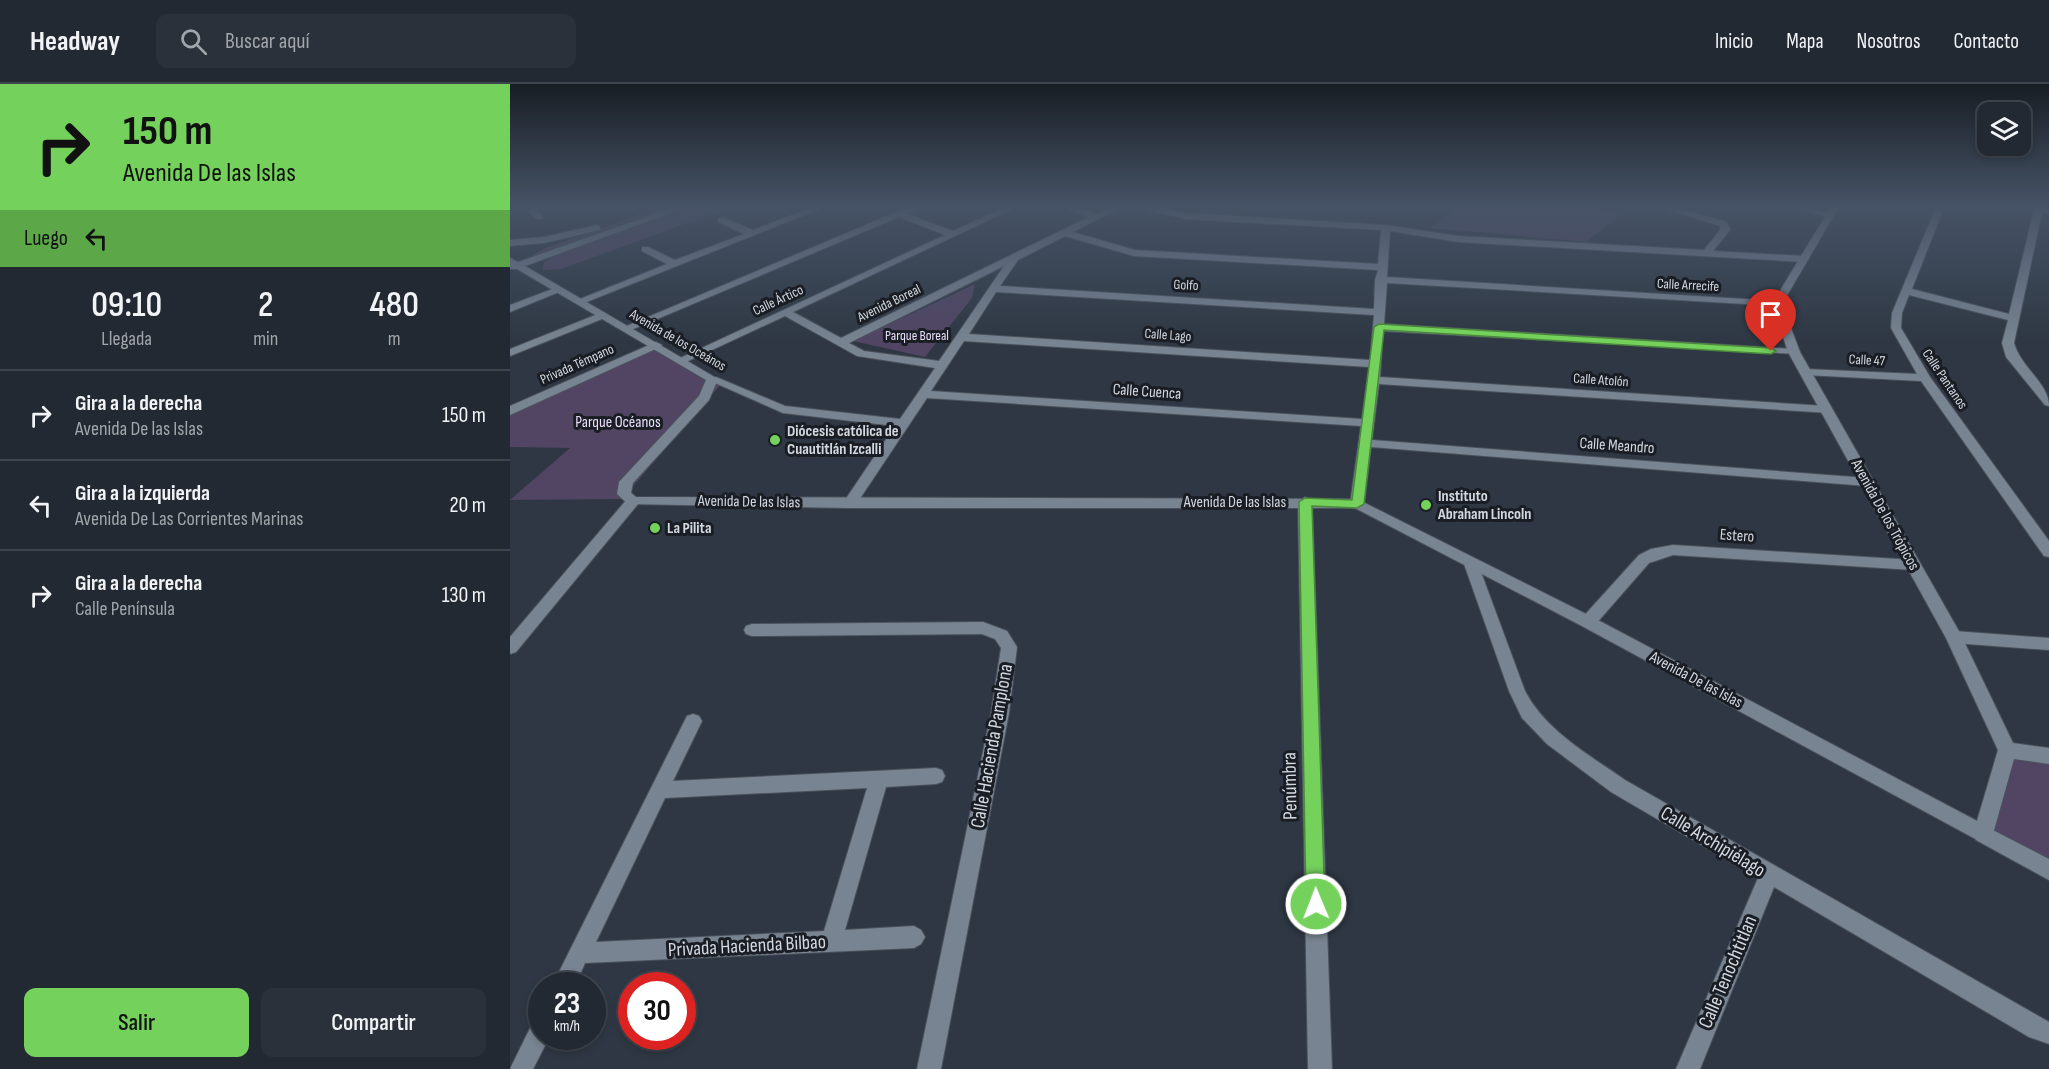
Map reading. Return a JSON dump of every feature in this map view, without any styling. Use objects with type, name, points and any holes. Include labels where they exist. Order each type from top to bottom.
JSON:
[{"type":"street","points":[[512,263],[544,251]]},
{"type":"street","points":[[512,263],[549,251]]},
{"type":"street","points":[[649,251],[675,264]]},
{"type":"street","points":[[580,301],[709,251]]},
{"type":"street","points":[[627,328],[811,251]]},
{"type":"street","name":"Calle Ártico","points":[[682,360],[916,251]]},
{"type":"street","name":"Avenida Boreal","points":[[842,342],[1029,251]]},
{"type":"street","points":[[1127,251],[1382,267]]},
{"type":"street","points":[[1357,504],[1374,380],[1384,251]]},
{"type":"street","points":[[1656,251],[1804,259]]},
{"type":"street","points":[[1778,304],[1809,251]]},
{"type":"street","name":"Calle Pantanos","points":[[1922,251],[1897,314],[1896,328],[1925,378],[2049,552]]},
{"type":"street","points":[[2025,251],[2008,343],[2012,357],[2043,389],[2049,402]]},
{"type":"street","name":"Avenida Boreal","points":[[850,503],[1015,258]]},
{"type":"street","name":"Avenida de los Oceános","points":[[512,263],[712,379],[783,409],[904,423]]},
{"type":"street","name":"Calle Arrecife","points":[[1380,280],[1778,304]]},
{"type":"street","name":"Golfo","points":[[992,289],[1379,312]]},
{"type":"street","points":[[510,309],[559,290]]},
{"type":"street","points":[[1906,291],[2012,318]]},
{"type":"street","name":"Avenida De los Trópicos","points":[[1778,304],[1794,352],[1954,637],[2007,750]]},
{"type":"street","points":[[785,312],[861,354],[941,365]]},
{"type":"street","points":[[510,353],[603,315]]},
{"type":"street","points":[[1379,327],[1794,352]]},
{"type":"street","name":"Calle Lago","points":[[960,337],[1375,364]]},
{"type":"street","name":"Privada Témpano","points":[[510,411],[656,345]]},
{"type":"street","name":"Calle 47","points":[[1806,372],[1925,378]]},
{"type":"street","points":[[510,648],[633,501],[624,494],[626,483],[705,397],[712,379]]},
{"type":"street","name":"Calle Atolón","points":[[1374,380],[1826,410]]},
{"type":"street","name":"Calle Cuenca","points":[[923,394],[1368,423]]},
{"type":"street","name":"Calle Meandro","points":[[1365,443],[1867,482]]},
{"type":"street","name":"Avenida De las Islas","points":[[633,501],[1357,504],[1588,622],[2049,870]]},
{"type":"street","name":"Penúmbra","points":[[1305,502],[1320,1069]]},
{"type":"street","name":"Estero","points":[[1588,622],[1644,559],[1656,553],[1673,550],[1914,565]]},
{"type":"street","name":"Calle Archipiélago","points":[[1471,564],[1516,690],[1528,713],[1553,739],[1618,786],[1769,876],[2049,1033]]},
{"type":"street","name":"Calle Hacienda Pamplona","points":[[752,630],[983,628],[1001,635],[1008,647],[1000,713],[929,1069]]},
{"type":"street","points":[[1954,637],[2049,644]]},
{"type":"street","points":[[570,972],[693,722]]},
{"type":"street","points":[[1983,834],[2007,750],[2049,756]]},
{"type":"street","points":[[659,790],[936,776]]},
{"type":"street","points":[[831,942],[879,780]]},
{"type":"street","name":"Calle Tenochtitlan","points":[[1688,1069],[1769,876]]},
{"type":"street","name":"Privada Hacienda Bilbao","points":[[579,953],[914,937]]},
{"type":"street","points":[[521,1069],[531,1050]]},
{"type":"green space","points":[[540,251],[553,251],[538,256],[531,256]]},
{"type":"green space","points":[[568,251],[611,251],[561,269],[543,270],[544,262]]},
{"type":"green space","name":"Parque Boreal","points":[[975,284],[972,298],[925,357],[853,341]]},
{"type":"green space","name":"Parque Océanos","points":[[658,346],[722,383],[622,499],[510,500],[570,448],[510,447],[510,413]]},
{"type":"green space","points":[[2013,753],[2049,758],[2049,867],[1989,836]]},
{"type":"place","name":"Diócesis católica de Cuautitlán Izcalli","points":[[775,440]]},
{"type":"place","name":"Instituto Abraham Lincoln","points":[[1426,505]]},
{"type":"place","name":"La Pilita","points":[[655,528]]},
{"type":"route","points":[[1316,904],[1305,502],[1357,504],[1379,327],[1771,351]]}]
